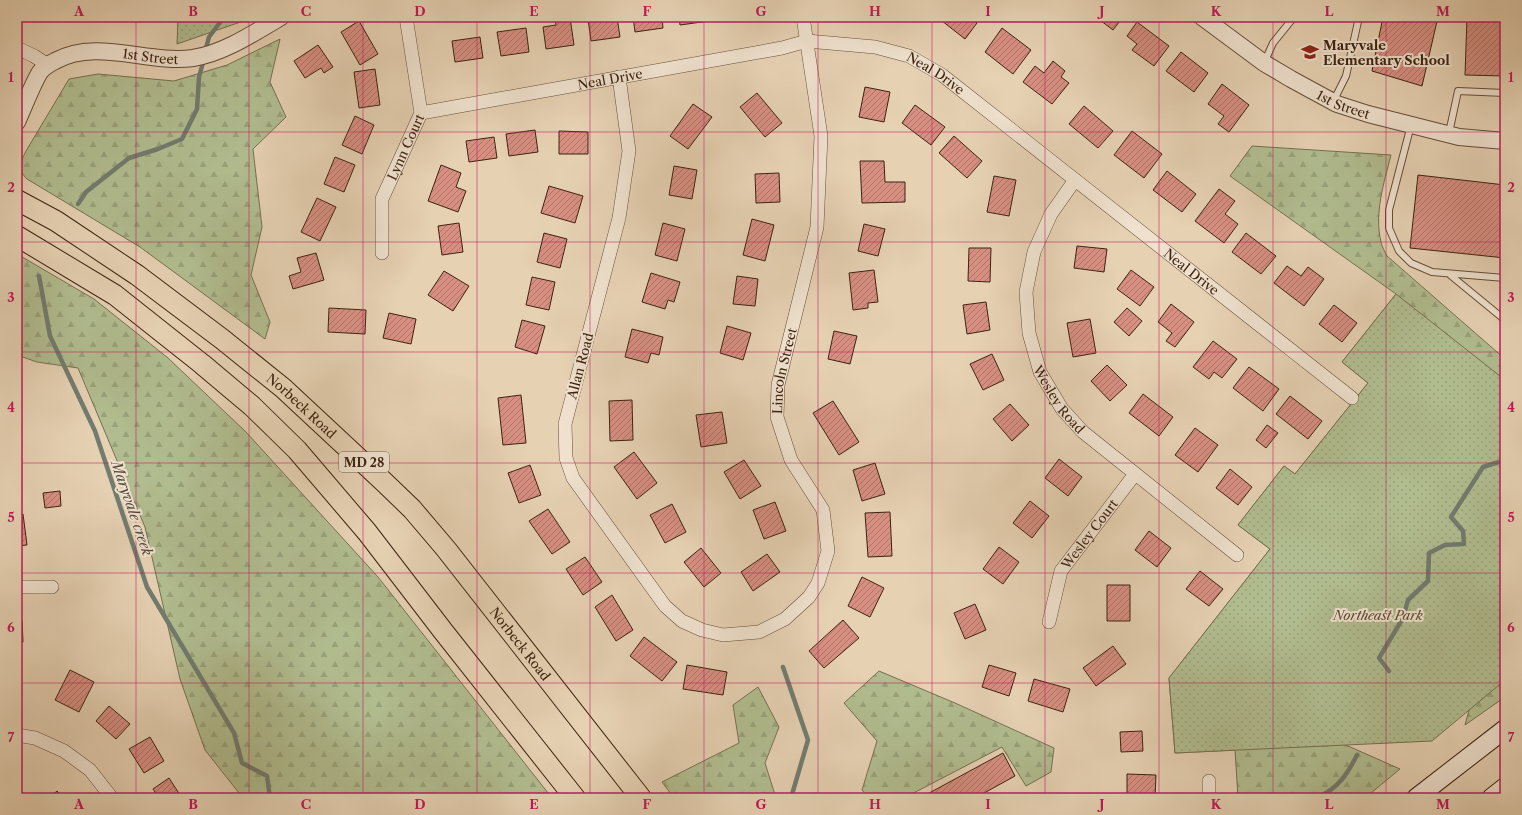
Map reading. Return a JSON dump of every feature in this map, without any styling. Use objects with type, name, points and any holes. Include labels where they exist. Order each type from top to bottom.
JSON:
[{"type":"main road","name":"Norbeck Road","points":[[17,200],[56,221],[130,271],[222,339],[283,388],[379,477],[412,509],[446,549],[642,798]]},
{"type":"main road","name":"MD 28","points":[[17,236],[115,295],[246,401],[297,450],[367,532],[575,798]]},
{"type":"main road","points":[[1416,798],[1505,729]]},
{"type":"main road","points":[[1491,798],[1505,787]]},
{"type":"street","name":"1st Street","points":[[48,65],[72,53],[97,52],[170,59],[193,58],[214,52],[246,37],[280,17]]},
{"type":"street","name":"Lynn Court","points":[[382,253],[382,199],[421,112],[406,17]]},
{"type":"street","name":"Lincoln Street","points":[[682,621],[702,630],[723,635],[759,632],[785,619],[809,597],[818,584],[828,551],[823,510],[791,460],[777,417],[778,385],[817,227],[821,136],[808,41],[803,17]]},
{"type":"street","name":"1st Street","points":[[1202,17],[1264,63],[1333,102],[1368,114],[1459,137],[1505,141]]},
{"type":"street","name":"Neal Drive","points":[[421,112],[782,48],[808,41],[875,47],[909,56],[942,75],[1352,398]]},
{"type":"street","points":[[17,48],[27,52],[48,65],[41,72],[17,122]]},
{"type":"street","name":"Allan Road","points":[[619,77],[629,151],[618,218],[565,424],[566,458],[573,478],[665,606],[682,621]]},
{"type":"street","name":"Wesley Road","points":[[1075,180],[1051,214],[1034,252],[1026,292],[1029,333],[1040,372],[1062,409],[1083,432],[1237,555]]},
{"type":"street","name":"Wesley Court","points":[[1049,622],[1061,571],[1135,474]]},
{"type":"street","points":[[17,587],[52,587]]},
{"type":"street","points":[[17,735],[35,738],[64,751],[90,770],[112,798]]},
{"type":"street","points":[[1209,781],[1209,798]]},
{"type":"lane","points":[[1264,63],[1273,43],[1294,17]]},
{"type":"lane","points":[[1333,102],[1346,76],[1359,17]]},
{"type":"lane","points":[[1449,134],[1458,91],[1505,93]]},
{"type":"lane","points":[[1411,125],[1389,210],[1389,228],[1399,251],[1411,264],[1432,272],[1505,278]]},
{"type":"lane","points":[[1448,273],[1505,320]]},
{"type":"green space","points":[[178,17],[255,17],[177,44]]},
{"type":"green space","points":[[280,39],[270,82],[286,117],[253,149],[262,227],[251,275],[270,322],[265,339],[140,247],[27,179],[22,172],[21,165],[26,151],[69,79],[98,74],[174,81],[227,65]]},
{"type":"green space","name":"Northeast Park","points":[[1252,146],[1391,155],[1379,209],[1379,231],[1381,242],[1387,256],[1505,359],[1505,697],[1465,725],[1496,611],[1260,707],[1400,769],[1365,798],[1238,798],[1235,750],[1175,753],[1169,678],[1270,549],[1238,525],[1284,466],[1295,474],[1368,383],[1342,362],[1396,294],[1230,176]]},
{"type":"green space","points":[[17,254],[94,299],[168,358],[246,432],[378,577],[552,798],[243,798],[205,750],[180,679],[145,527],[78,368],[37,362],[17,355]]},
{"type":"green space","name":"Northeast Park","points":[[1396,294],[1505,380],[1505,680],[1432,741],[1175,753],[1169,678],[1270,549],[1238,525],[1284,466],[1295,474],[1368,383],[1342,362]]},
{"type":"green space","points":[[879,671],[955,703],[1054,748],[1051,772],[1026,786],[1002,747],[904,798],[869,798],[862,790],[877,741],[844,703]]},
{"type":"green space","points":[[758,687],[779,727],[765,763],[776,798],[674,798],[662,782],[739,743],[733,705]]},
{"type":"building","points":[[111,17],[131,17],[131,18],[111,19]]},
{"type":"building","points":[[570,17],[574,45],[546,49],[543,27],[556,25],[555,18]]},
{"type":"building","points":[[617,17],[620,37],[591,41],[588,19]]},
{"type":"building","points":[[633,17],[662,17],[663,28],[635,32]]},
{"type":"building","points":[[679,17],[709,17],[709,21],[680,25]]},
{"type":"building","points":[[937,17],[969,17],[977,23],[965,39]]},
{"type":"building","points":[[1096,17],[1123,17],[1113,30]]},
{"type":"building","points":[[1383,17],[1438,17],[1422,86],[1372,71]]},
{"type":"building","points":[[1467,18],[1505,20],[1505,76],[1465,75]]},
{"type":"building","points":[[359,21],[378,54],[360,65],[341,32]]},
{"type":"building","points":[[1137,22],[1169,46],[1154,66],[1132,50],[1137,44],[1127,36]]},
{"type":"building","points":[[526,28],[529,52],[501,56],[497,32]]},
{"type":"building","points":[[1002,28],[1031,50],[1013,74],[985,52]]},
{"type":"building","points":[[480,37],[483,58],[455,62],[452,41]]},
{"type":"building","points":[[318,45],[333,67],[324,73],[321,68],[305,78],[294,61]]},
{"type":"building","points":[[1181,52],[1208,73],[1194,92],[1166,71]]},
{"type":"building","points":[[1053,61],[1065,71],[1061,77],[1069,83],[1052,104],[1023,82],[1035,66],[1044,73]]},
{"type":"building","points":[[375,69],[380,105],[359,108],[354,72]]},
{"type":"building","points":[[1222,84],[1249,105],[1229,132],[1218,124],[1224,116],[1208,104]]},
{"type":"building","points":[[865,87],[890,92],[884,122],[859,117]]},
{"type":"building","points":[[757,93],[782,123],[765,137],[740,107]]},
{"type":"building","points":[[693,104],[712,117],[688,149],[670,136]]},
{"type":"building","points":[[915,105],[945,127],[931,145],[902,123]]},
{"type":"building","points":[[1084,106],[1113,131],[1098,148],[1069,124]]},
{"type":"building","points":[[355,116],[374,125],[362,154],[342,145]]},
{"type":"building","points":[[535,130],[538,152],[509,156],[506,134]]},
{"type":"building","points":[[559,131],[588,132],[588,154],[559,154]]},
{"type":"building","points":[[1132,131],[1162,154],[1144,178],[1114,155]]},
{"type":"building","points":[[954,136],[982,161],[967,178],[939,153]]},
{"type":"building","points":[[494,137],[497,158],[469,162],[466,141]]},
{"type":"building","points":[[335,157],[355,165],[344,192],[324,184]]},
{"type":"building","points":[[860,161],[884,161],[885,182],[905,182],[905,202],[862,203]]},
{"type":"building","points":[[441,165],[461,173],[456,187],[466,191],[458,212],[428,201]]},
{"type":"building","points":[[674,166],[697,170],[692,199],[669,195]]},
{"type":"building","points":[[1167,171],[1196,194],[1182,212],[1153,190]]},
{"type":"building","points":[[779,173],[780,202],[756,203],[755,174]]},
{"type":"building","points":[[1418,175],[1505,185],[1505,258],[1410,248]]},
{"type":"building","points":[[994,176],[1016,180],[1009,216],[987,212]]},
{"type":"building","points":[[549,186],[583,196],[575,223],[541,213]]},
{"type":"building","points":[[1219,189],[1235,201],[1225,214],[1238,224],[1224,243],[1195,221]]},
{"type":"building","points":[[317,198],[336,207],[320,241],[301,232]]},
{"type":"building","points":[[752,219],[774,225],[765,261],[743,255]]},
{"type":"building","points":[[459,223],[463,252],[442,255],[438,226]]},
{"type":"building","points":[[663,223],[685,229],[677,261],[655,255]]},
{"type":"building","points":[[864,224],[885,229],[878,256],[858,251]]},
{"type":"building","points":[[544,233],[567,239],[560,268],[537,262]]},
{"type":"building","points":[[1246,233],[1276,256],[1261,274],[1232,252]]},
{"type":"building","points":[[1077,246],[1107,249],[1104,272],[1074,268]]},
{"type":"building","points":[[969,248],[991,248],[990,282],[968,281]]},
{"type":"building","points":[[316,253],[324,280],[293,289],[289,276],[301,272],[297,258]]},
{"type":"building","points":[[1287,266],[1301,276],[1308,267],[1324,279],[1304,306],[1274,283]]},
{"type":"building","points":[[874,270],[878,302],[868,303],[868,308],[853,310],[849,273]]},
{"type":"building","points":[[1131,270],[1154,287],[1140,306],[1117,289]]},
{"type":"building","points":[[444,271],[469,286],[453,311],[428,295]]},
{"type":"building","points":[[651,273],[680,282],[674,302],[668,300],[665,309],[642,302]]},
{"type":"building","points":[[737,276],[758,279],[755,306],[733,304]]},
{"type":"building","points":[[532,277],[555,282],[549,310],[526,305]]},
{"type":"building","points":[[986,302],[990,330],[967,334],[963,305]]},
{"type":"building","points":[[1171,304],[1194,322],[1175,347],[1166,341],[1172,333],[1158,322]]},
{"type":"building","points":[[1334,305],[1357,323],[1342,342],[1319,324]]},
{"type":"building","points":[[329,308],[366,310],[365,334],[328,332]]},
{"type":"building","points":[[1127,308],[1142,321],[1129,336],[1114,322]]},
{"type":"building","points":[[389,313],[416,319],[411,344],[383,338]]},
{"type":"building","points":[[1090,319],[1096,353],[1073,357],[1067,323]]},
{"type":"building","points":[[522,320],[545,326],[537,354],[515,347]]},
{"type":"building","points":[[727,326],[751,333],[743,360],[720,353]]},
{"type":"building","points":[[632,329],[663,337],[659,355],[651,353],[648,363],[625,357]]},
{"type":"building","points":[[834,331],[857,336],[850,364],[828,359]]},
{"type":"building","points":[[1213,341],[1237,359],[1222,378],[1214,372],[1209,379],[1193,367]]},
{"type":"building","points":[[992,354],[1004,380],[983,390],[970,364]]},
{"type":"building","points":[[1107,365],[1127,385],[1110,401],[1091,381]]},
{"type":"building","points":[[1249,367],[1279,389],[1263,411],[1233,388]]},
{"type":"building","points":[[17,391],[18,421],[17,421]]},
{"type":"building","points":[[1143,394],[1173,417],[1159,436],[1129,413]]},
{"type":"building","points":[[521,395],[526,443],[503,445],[498,398]]},
{"type":"building","points":[[1290,396],[1322,421],[1308,439],[1276,414]]},
{"type":"building","points":[[632,400],[633,440],[610,441],[609,401]]},
{"type":"building","points":[[833,401],[859,442],[839,455],[813,413]]},
{"type":"building","points":[[1010,404],[1029,425],[1012,441],[993,419]]},
{"type":"building","points":[[722,412],[727,443],[701,447],[696,415]]},
{"type":"building","points":[[1267,425],[1278,433],[1266,448],[1256,440]]},
{"type":"building","points":[[1195,428],[1218,445],[1198,472],[1175,455]]},
{"type":"building","points":[[634,452],[657,483],[637,499],[614,467]]},
{"type":"building","points":[[1059,459],[1082,477],[1068,496],[1045,478]]},
{"type":"building","points":[[744,460],[761,486],[740,499],[724,472]]},
{"type":"building","points":[[875,463],[885,494],[862,501],[853,470]]},
{"type":"building","points":[[530,465],[541,495],[519,503],[508,473]]},
{"type":"building","points":[[1230,469],[1252,487],[1238,505],[1216,488]]},
{"type":"building","points":[[60,491],[61,506],[45,508],[43,493]]},
{"type":"building","points":[[1030,501],[1049,516],[1032,538],[1013,523]]},
{"type":"building","points":[[775,502],[786,531],[764,539],[753,510]]},
{"type":"building","points":[[672,504],[686,532],[665,543],[650,515]]},
{"type":"building","points":[[548,509],[570,542],[552,554],[529,521]]},
{"type":"building","points":[[890,512],[892,556],[868,557],[865,513]]},
{"type":"building","points":[[17,514],[23,514],[27,545],[17,546]]},
{"type":"building","points":[[1149,531],[1171,548],[1157,567],[1135,550]]},
{"type":"building","points":[[999,547],[1019,562],[1003,584],[983,569]]},
{"type":"building","points":[[701,548],[721,573],[704,587],[684,562]]},
{"type":"building","points":[[767,554],[780,572],[753,591],[741,572]]},
{"type":"building","points":[[585,557],[602,582],[583,595],[566,569]]},
{"type":"building","points":[[1200,571],[1223,589],[1209,606],[1186,589]]},
{"type":"building","points":[[862,577],[884,588],[870,617],[848,606]]},
{"type":"building","points":[[1107,585],[1130,585],[1130,621],[1107,621]]},
{"type":"building","points":[[612,595],[633,630],[616,641],[595,607]]},
{"type":"building","points":[[975,604],[986,630],[965,639],[954,613]]},
{"type":"building","points":[[843,620],[859,638],[824,668],[809,651]]},
{"type":"building","points":[[22,621],[23,642],[17,643],[17,622]]},
{"type":"building","points":[[644,637],[677,662],[662,681],[630,656]]},
{"type":"building","points":[[1113,646],[1126,664],[1096,686],[1083,668]]},
{"type":"building","points":[[687,665],[727,672],[723,695],[683,689]]},
{"type":"building","points":[[989,665],[1016,673],[1009,696],[982,687]]},
{"type":"building","points":[[70,670],[94,682],[79,712],[55,700]]},
{"type":"building","points":[[17,671],[19,671],[20,690],[17,690]]},
{"type":"building","points":[[1034,679],[1070,689],[1063,712],[1028,701]]},
{"type":"building","points":[[109,706],[130,724],[116,739],[96,721]]},
{"type":"building","points":[[1142,731],[1143,751],[1121,752],[1120,732]]},
{"type":"building","points":[[150,737],[164,761],[144,773],[129,749]]},
{"type":"building","points":[[1003,753],[1015,776],[975,798],[920,798]]},
{"type":"building","points":[[1127,774],[1156,775],[1155,798],[1127,798]]},
{"type":"building","points":[[169,778],[182,798],[159,798],[153,789]]},
{"type":"building","points":[[57,791],[64,798],[49,798]]},
{"type":"waterway","name":"Maryvale creek","points":[[205,52],[209,37],[224,17]]},
{"type":"waterway","name":"Maryvale creek","points":[[78,204],[86,192],[129,158],[158,149],[182,139],[197,109],[199,77],[204,59]]},
{"type":"waterway","name":"Maryvale creek","points":[[39,276],[50,336],[95,431],[147,587],[234,733],[242,763],[267,776],[270,798]]},
{"type":"waterway","points":[[1389,671],[1379,658],[1403,618],[1408,600],[1428,581],[1429,553],[1445,545],[1464,544],[1463,531],[1451,517],[1483,467],[1505,460]]},
{"type":"waterway","points":[[783,667],[808,740],[791,798]]},
{"type":"waterway","points":[[1317,798],[1331,790],[1341,780],[1357,755]]},
{"type":"place","name":"Maryvale Elementary School","points":[[1310,52]]}]
